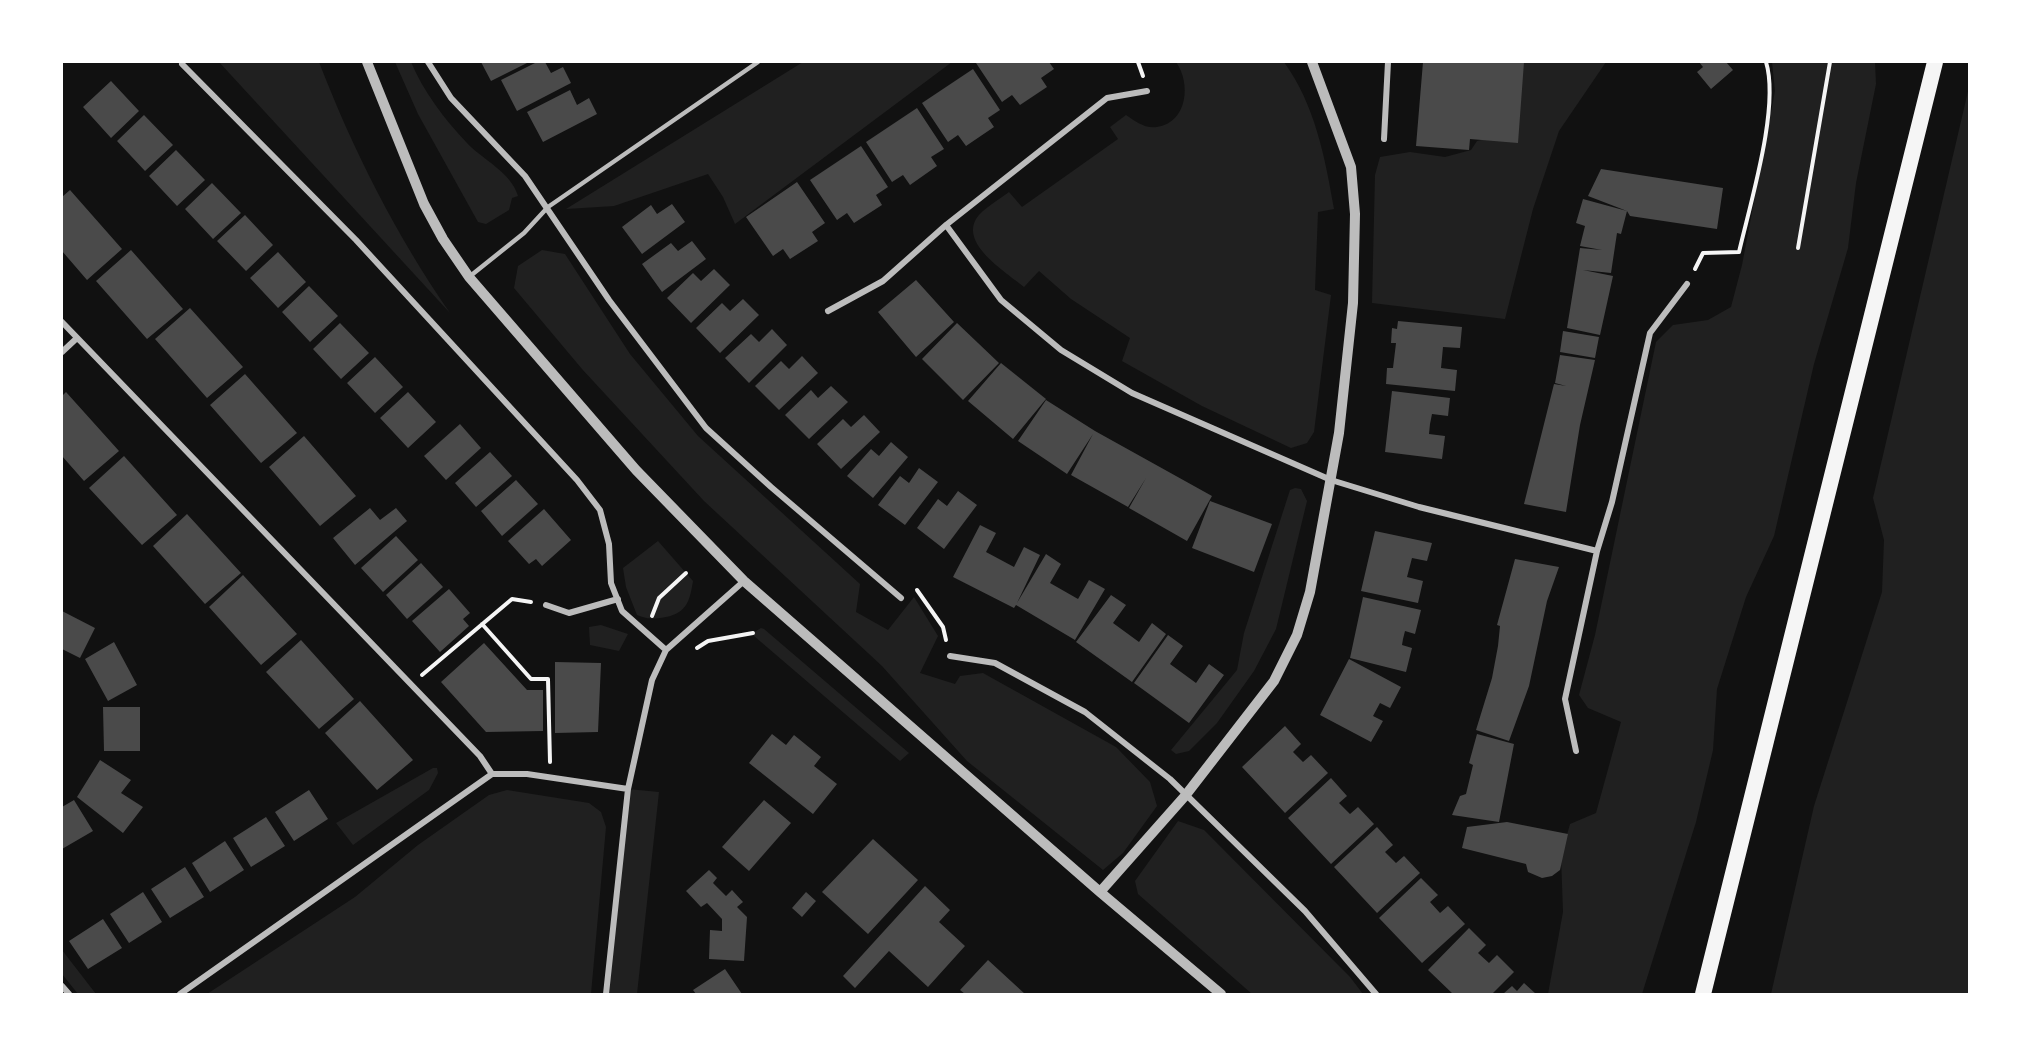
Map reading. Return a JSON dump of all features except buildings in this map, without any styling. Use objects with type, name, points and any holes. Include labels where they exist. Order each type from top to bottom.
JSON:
[{"type":"highway","points":[[1703,994],[1935,62]]},
{"type":"street","points":[[367,62],[424,204],[469,277],[636,470],[744,580],[1100,892],[1221,994]]},
{"type":"street","points":[[428,62],[451,98],[525,176],[609,300],[706,428],[901,598]]},
{"type":"street","points":[[1100,892],[1185,796],[1274,681],[1297,635],[1310,592],[1331,480],[1353,303],[1355,214],[1351,167],[1315,62]]},
{"type":"street","points":[[1384,139],[1388,62]]},
{"type":"street","points":[[182,64],[356,240],[577,480],[600,510],[609,544],[611,583],[622,611],[666,650]]},
{"type":"street","points":[[828,311],[883,281],[946,225],[1107,98],[1148,91]]},
{"type":"street","points":[[946,225],[1001,300],[1061,350],[1132,393],[1331,480],[1419,507],[1597,551]]},
{"type":"street","points":[[1576,751],[1565,699],[1597,551],[1611,502],[1650,333],[1687,284]]},
{"type":"street","points":[[62,322],[480,756],[492,774]]},
{"type":"street","points":[[62,351],[77,338]]},
{"type":"street","points":[[606,994],[628,789],[652,680],[666,650],[744,580]]},
{"type":"street","points":[[546,605],[569,613],[618,600]]},
{"type":"street","points":[[950,656],[995,663],[1085,712],[1170,779],[1305,911],[1376,994]]},
{"type":"street","points":[[180,994],[492,774],[550,778],[628,789]]},
{"type":"street","points":[[62,986],[69,994]]},
{"type":"lane","points":[[469,277],[524,233],[548,207],[758,62]]},
{"type":"path","points":[[1687,284],[1703,253],[1739,252],[1766,128],[1770,82],[1766,62]]},
{"type":"path","points":[[1797,248],[1830,62]]},
{"type":"path","points":[[649,634],[653,610],[659,597],[686,573]]},
{"type":"path","points":[[901,598],[913,583],[944,627],[950,656]]},
{"type":"path","points":[[411,684],[512,599],[546,605]]},
{"type":"path","points":[[482,624],[531,679],[548,679],[550,778]]},
{"type":"path","points":[[666,650],[692,652],[708,641],[753,633]]},
{"type":"shaded area","points":[[219,62],[319,62],[346,127],[377,191],[394,223],[450,313]]},
{"type":"shaded area","points":[[395,62],[411,62],[428,94],[451,125],[473,149],[509,180],[518,196],[512,198],[509,210],[486,224],[478,222],[418,114]]},
{"type":"shaded area","points":[[803,62],[952,62],[735,224],[723,197],[708,174],[614,206],[566,209]]},
{"type":"shaded area","points":[[1176,62],[1284,62],[1304,96],[1311,114],[1327,170],[1334,209],[1318,212],[1315,290],[1331,295],[1314,432],[1307,443],[1291,448],[1202,406],[1122,361],[1130,338],[1071,299],[1039,271],[1024,287],[988,257],[975,238],[973,229],[976,219],[987,208],[1009,192],[1022,207],[1118,139],[1110,127],[1126,115],[1148,127],[1167,124],[1175,118],[1181,110],[1185,90],[1184,80]]},
{"type":"shaded area","points":[[1522,62],[1606,62],[1559,131],[1533,209],[1505,319],[1372,303],[1375,175],[1380,157],[1410,152],[1445,157],[1471,150],[1477,141],[1515,132]]},
{"type":"shaded area","points":[[1772,62],[1875,62],[1876,84],[1856,183],[1848,248],[1814,364],[1774,536],[1746,597],[1717,689],[1713,750],[1696,822],[1642,994],[1548,994],[1563,912],[1561,856],[1570,824],[1596,813],[1621,722],[1588,708],[1579,695],[1595,635],[1656,342],[1673,325],[1708,320],[1731,307],[1742,265],[1775,91]]},
{"type":"shaded area","points":[[1969,87],[1969,994],[1771,994],[1814,806],[1882,592],[1884,540],[1873,498]]},
{"type":"shaded area","points":[[542,250],[565,254],[630,354],[698,436],[860,584],[856,612],[888,630],[914,597],[938,636],[920,673],[955,684],[960,676],[983,673],[1116,747],[1150,782],[1157,806],[1123,853],[1103,870],[967,761],[882,666],[704,501],[582,369],[514,288],[518,266]]},
{"type":"shaded area","points":[[1301,489],[1307,501],[1276,629],[1254,671],[1217,723],[1189,751],[1176,754],[1171,750],[1237,670],[1244,633],[1290,490]]},
{"type":"shaded area","points":[[658,541],[693,581],[689,600],[683,609],[673,615],[648,618],[637,615],[626,587],[623,568]]},
{"type":"shaded area","points":[[601,625],[628,634],[619,651],[590,645],[589,627]]},
{"type":"shaded area","points":[[761,628],[909,753],[900,761],[754,636],[753,633]]},
{"type":"shaded area","points":[[433,768],[437,768],[438,773],[429,790],[353,845],[336,823]]},
{"type":"shaded area","points":[[628,789],[659,792],[637,994],[606,994]]},
{"type":"shaded area","points":[[507,790],[589,803],[601,812],[606,827],[591,994],[207,994],[355,897],[418,845],[489,795]]},
{"type":"shaded area","points":[[1178,821],[1204,830],[1350,977],[1363,994],[1252,994],[1138,894],[1135,881]]},
{"type":"shaded area","points":[[62,950],[96,994],[78,994],[62,974]]}]
